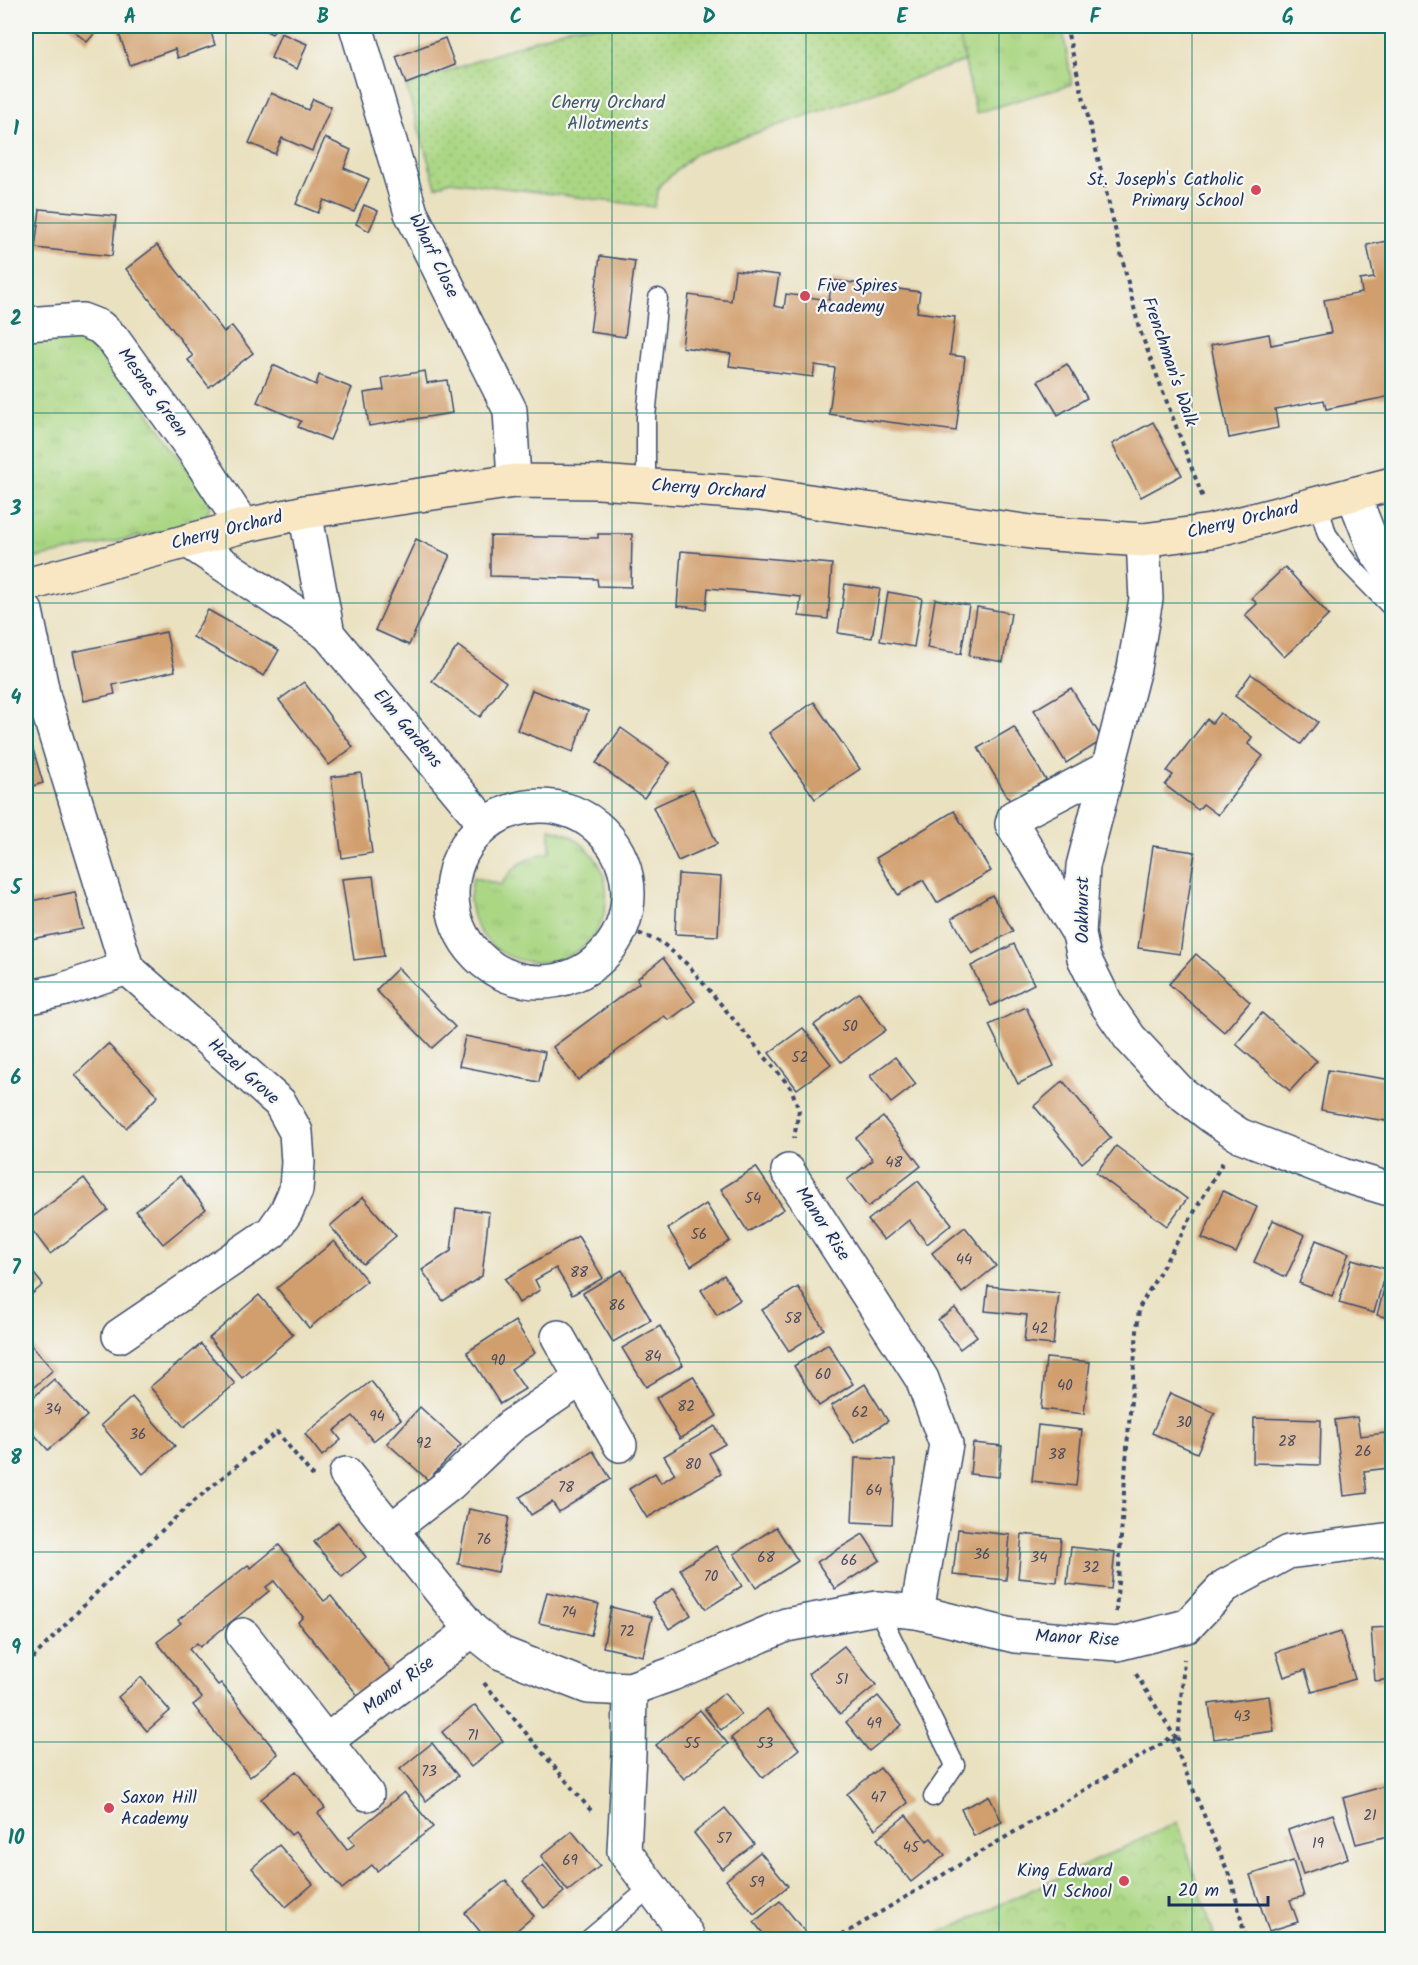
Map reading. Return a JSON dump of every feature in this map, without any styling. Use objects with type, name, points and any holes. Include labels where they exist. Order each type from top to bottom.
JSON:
[{"type":"street","name":"Wharf Close","points":[[356,26],[411,213],[510,410],[514,481]]},
{"type":"street","name":"Mesnes Green","points":[[26,324],[82,320],[100,327],[113,339],[194,451],[243,526]]},
{"type":"street","name":"Cherry Orchard","points":[[26,585],[243,526],[304,512],[514,481],[599,483],[759,494],[1038,533],[1143,540],[1211,531],[1392,484]]},
{"type":"street","points":[[1353,494],[1375,550],[1392,574]]},
{"type":"street","name":"Elm Gardens","points":[[304,512],[328,634]]},
{"type":"street","name":"Oakhurst","points":[[1143,540],[1146,599],[1134,668],[1083,866],[1079,934],[1084,958],[1107,1005],[1130,1038],[1179,1091],[1239,1135],[1332,1172],[1392,1190]]},
{"type":"street","name":"Elm Gardens","points":[[188,541],[328,634],[485,824]]},
{"type":"street","points":[[26,611],[44,698],[127,968],[85,980],[62,990],[26,998]]},
{"type":"street","points":[[1079,934],[1012,824],[1014,817],[1108,768]]},
{"type":"street","points":[[532,805],[558,807],[582,816],[603,831],[618,852],[627,876],[628,902],[622,927],[607,952],[584,971],[557,981],[527,982],[499,973],[476,955],[459,931],[452,902],[454,873],[465,846],[485,824],[507,811],[532,805]]},
{"type":"street","name":"Hazel Grove","points":[[119,1336],[272,1232],[286,1212],[296,1190],[298,1162],[296,1132],[280,1103],[127,968]]},
{"type":"street","name":"Manor Rise","points":[[788,1171],[922,1379],[946,1444],[917,1611]]},
{"type":"street","points":[[558,1337],[620,1445]]},
{"type":"street","points":[[391,1530],[450,1484],[511,1426],[582,1378]]},
{"type":"street","name":"Manor Rise","points":[[346,1474],[391,1530],[462,1638],[588,1687],[630,1689],[672,1674],[786,1625],[877,1608],[917,1611],[1015,1636],[1118,1644],[1187,1626]]},
{"type":"street","points":[[1187,1626],[1225,1586],[1288,1552],[1392,1539]]},
{"type":"street","points":[[243,1635],[367,1794]]},
{"type":"street","name":"Manor Rise","points":[[326,1741],[462,1638]]},
{"type":"street","points":[[630,1689],[624,1851],[687,1935]]},
{"type":"lane","points":[[646,486],[646,417],[658,298]]},
{"type":"lane","points":[[1318,503],[1327,534],[1348,563],[1392,608]]},
{"type":"lane","points":[[877,1608],[955,1765],[933,1797]]},
{"type":"lane","points":[[588,1940],[651,1887]]},
{"type":"path","name":"Frenchman's Walk","points":[[1066,26],[1139,328],[1199,483],[1211,531]]},
{"type":"path","points":[[622,927],[661,942],[688,965],[791,1088],[799,1110],[788,1171]]},
{"type":"path","points":[[1178,1742],[1118,1644],[1116,1601],[1139,1308],[1239,1135]]},
{"type":"path","points":[[26,1665],[103,1586],[186,1508],[277,1432],[314,1476]]},
{"type":"path","points":[[1178,1742],[1187,1626]]},
{"type":"path","points":[[462,1638],[624,1851]]},
{"type":"path","points":[[1171,1738],[1178,1742]]},
{"type":"path","points":[[834,1940],[1171,1738]]},
{"type":"path","points":[[1171,1738],[1232,1882],[1246,1940]]},
{"type":"green space","name":"Cherry Orchard Allotments","points":[[574,26],[957,26],[965,61],[695,154],[660,185],[654,207],[450,181],[436,187],[406,86]]},
{"type":"green space","points":[[957,26],[1062,26],[1072,84],[976,113]]},
{"type":"green space","points":[[78,333],[99,342],[211,502],[204,517],[189,526],[26,560],[26,338]]},
{"type":"green space","points":[[550,829],[573,837],[591,853],[604,875],[606,902],[598,929],[582,948],[561,959],[537,962],[514,958],[493,946],[477,927],[470,900],[473,877],[501,885],[521,863],[550,852]]},
{"type":"green space","name":"King Edward VI School","points":[[1178,1822],[1215,1939],[926,1939]]},
{"type":"building","points":[[26,26],[31,26],[31,38],[26,38]]},
{"type":"building","points":[[68,26],[101,26],[87,42]]},
{"type":"building","points":[[133,26],[218,26],[210,29],[215,45],[178,58],[175,49],[130,65],[118,31]]},
{"type":"building","points":[[256,26],[277,26],[272,34]]},
{"type":"building","points":[[281,33],[307,44],[297,69],[271,58]]},
{"type":"building","points":[[445,38],[455,65],[406,84],[396,57]]},
{"type":"building","points":[[271,93],[308,110],[313,99],[331,107],[312,151],[282,138],[275,154],[249,143]]},
{"type":"building","points":[[325,138],[351,150],[344,168],[369,179],[354,212],[324,200],[318,213],[296,204]]},
{"type":"building","points":[[364,205],[378,211],[369,231],[356,224]]},
{"type":"building","points":[[40,209],[116,216],[112,256],[35,248]]},
{"type":"building","points":[[1392,240],[1392,396],[1326,409],[1324,400],[1275,409],[1278,428],[1229,438],[1211,345],[1269,334],[1271,345],[1331,333],[1324,300],[1362,293],[1360,280],[1374,278],[1367,245]]},
{"type":"building","points":[[157,245],[224,332],[232,326],[253,353],[209,387],[188,360],[193,356],[126,269]]},
{"type":"building","points":[[600,256],[635,261],[625,337],[590,332]]},
{"type":"building","points":[[735,270],[779,275],[774,306],[784,308],[786,294],[829,300],[832,280],[920,292],[917,312],[955,317],[950,355],[965,357],[956,431],[829,414],[835,368],[815,365],[813,377],[729,366],[731,354],[682,347],[689,295],[731,301]]},
{"type":"building","points":[[1067,364],[1087,398],[1058,415],[1038,381]]},
{"type":"building","points":[[273,365],[316,385],[319,375],[352,388],[330,440],[298,427],[301,421],[257,402]]},
{"type":"building","points":[[425,371],[427,383],[447,380],[452,413],[369,426],[364,393],[384,390],[382,378]]},
{"type":"building","points":[[1153,422],[1182,475],[1141,497],[1112,444]]},
{"type":"building","points":[[598,534],[632,534],[631,587],[598,586],[597,579],[490,576],[490,536],[598,538]]},
{"type":"building","points":[[416,539],[450,555],[409,645],[375,630]]},
{"type":"building","points":[[681,551],[832,564],[828,619],[799,616],[801,597],[708,588],[706,609],[677,606]]},
{"type":"building","points":[[1285,567],[1329,615],[1284,657],[1245,615],[1257,604],[1252,598]]},
{"type":"building","points":[[845,584],[880,589],[872,638],[838,633]]},
{"type":"building","points":[[888,592],[922,598],[914,647],[880,641]]},
{"type":"building","points":[[935,599],[969,605],[961,654],[927,648]]},
{"type":"building","points":[[977,607],[1011,613],[1003,662],[969,656]]},
{"type":"building","points":[[208,610],[279,650],[264,676],[193,637]]},
{"type":"building","points":[[166,632],[175,671],[113,685],[115,694],[84,701],[73,652]]},
{"type":"building","points":[[458,646],[506,682],[480,717],[432,681]]},
{"type":"building","points":[[1251,674],[1318,722],[1301,744],[1235,696]]},
{"type":"building","points":[[304,682],[353,747],[329,765],[279,700]]},
{"type":"building","points":[[1071,688],[1103,740],[1066,763],[1034,710]]},
{"type":"building","points":[[532,690],[588,711],[573,752],[517,730]]},
{"type":"building","points":[[814,702],[860,769],[815,799],[769,733]]},
{"type":"building","points":[[1220,713],[1252,737],[1248,744],[1263,756],[1218,815],[1203,804],[1198,810],[1165,785],[1173,775],[1167,771],[1207,719],[1212,723]]},
{"type":"building","points":[[1014,727],[1046,780],[1010,801],[978,748]]},
{"type":"building","points":[[621,728],[670,763],[644,798],[596,763]]},
{"type":"building","points":[[30,739],[43,783],[26,788],[26,740]]},
{"type":"building","points":[[361,773],[372,853],[342,858],[331,777]]},
{"type":"building","points":[[693,789],[717,844],[678,861],[653,807]]},
{"type":"building","points":[[954,811],[991,871],[937,903],[923,880],[898,895],[876,858]]},
{"type":"building","points":[[1153,846],[1195,852],[1180,954],[1138,948]]},
{"type":"building","points":[[678,874],[721,877],[718,936],[675,934]]},
{"type":"building","points":[[373,876],[384,956],[354,960],[342,879]]},
{"type":"building","points":[[75,892],[83,929],[31,939],[26,902]]},
{"type":"building","points":[[992,895],[1013,931],[972,954],[952,918]]},
{"type":"building","points":[[1014,944],[1034,984],[991,1006],[971,966]]},
{"type":"building","points":[[1196,954],[1250,1002],[1224,1032],[1169,984]]},
{"type":"building","points":[[663,958],[695,1001],[669,1020],[664,1016],[578,1080],[553,1047],[639,983],[637,979]]},
{"type":"building","points":[[398,968],[455,1027],[432,1048],[376,990]]},
{"type":"building","points":[[859,993],[886,1030],[841,1062],[814,1025]]},
{"type":"building","points":[[1026,1007],[1054,1066],[1018,1084],[989,1025]]},
{"type":"building","points":[[1262,1013],[1317,1061],[1290,1091],[1236,1044]]},
{"type":"building","points":[[803,1028],[831,1064],[797,1089],[769,1053]]},
{"type":"building","points":[[465,1036],[545,1052],[539,1082],[459,1066]]},
{"type":"building","points":[[108,1044],[158,1096],[126,1128],[75,1075]]},
{"type":"building","points":[[895,1057],[916,1084],[891,1103],[870,1076]]},
{"type":"building","points":[[1328,1070],[1392,1080],[1392,1122],[1321,1110]]},
{"type":"building","points":[[1063,1081],[1111,1138],[1082,1163],[1034,1106]]},
{"type":"building","points":[[883,1117],[921,1166],[868,1207],[847,1180],[873,1160],[856,1138]]},
{"type":"building","points":[[1116,1146],[1187,1199],[1167,1226],[1096,1173]]},
{"type":"building","points":[[756,1167],[784,1209],[748,1232],[721,1189]]},
{"type":"building","points":[[180,1176],[206,1209],[163,1244],[136,1211]]},
{"type":"building","points":[[84,1178],[108,1210],[50,1254],[26,1222]]},
{"type":"building","points":[[918,1181],[952,1224],[927,1244],[909,1220],[884,1240],[868,1220]]},
{"type":"building","points":[[1223,1191],[1257,1207],[1236,1253],[1202,1238]]},
{"type":"building","points":[[363,1197],[396,1236],[363,1264],[330,1226]]},
{"type":"building","points":[[706,1204],[730,1241],[691,1266],[668,1229]]},
{"type":"building","points":[[456,1208],[489,1212],[482,1276],[443,1301],[422,1270],[451,1251]]},
{"type":"building","points":[[1273,1220],[1305,1235],[1286,1277],[1254,1262]]},
{"type":"building","points":[[965,1227],[996,1266],[962,1293],[932,1253]]},
{"type":"building","points":[[578,1236],[603,1278],[572,1295],[556,1268],[535,1280],[540,1290],[519,1303],[505,1279]]},
{"type":"building","points":[[1316,1240],[1349,1253],[1332,1296],[1299,1283]]},
{"type":"building","points":[[334,1241],[367,1281],[309,1328],[277,1288]]},
{"type":"building","points":[[1352,1259],[1386,1269],[1374,1313],[1339,1303]]},
{"type":"building","points":[[26,1264],[43,1285],[26,1299]]},
{"type":"building","points":[[622,1270],[651,1320],[613,1342],[583,1293]]},
{"type":"building","points":[[1389,1271],[1392,1272],[1392,1319],[1377,1315]]},
{"type":"building","points":[[724,1275],[740,1300],[717,1315],[701,1290]]},
{"type":"building","points":[[988,1286],[1059,1293],[1053,1345],[1024,1342],[1027,1315],[985,1311]]},
{"type":"building","points":[[798,1287],[824,1329],[789,1351],[762,1310]]},
{"type":"building","points":[[259,1295],[293,1335],[242,1378],[209,1338]]},
{"type":"building","points":[[955,1308],[977,1336],[960,1349],[938,1320]]},
{"type":"building","points":[[515,1321],[535,1353],[511,1369],[525,1389],[500,1404],[467,1352]]},
{"type":"building","points":[[660,1326],[683,1365],[646,1387],[622,1348]]},
{"type":"building","points":[[26,1339],[53,1370],[26,1394]]},
{"type":"building","points":[[201,1344],[235,1384],[184,1427],[150,1387]]},
{"type":"building","points":[[828,1344],[853,1384],[819,1406],[794,1366]]},
{"type":"building","points":[[1046,1358],[1090,1362],[1084,1414],[1041,1409]]},
{"type":"building","points":[[693,1376],[717,1416],[680,1439],[656,1398]]},
{"type":"building","points":[[54,1379],[87,1416],[48,1450],[26,1425],[26,1404]]},
{"type":"building","points":[[371,1381],[401,1419],[373,1441],[353,1416],[334,1431],[341,1440],[322,1456],[305,1434]]},
{"type":"building","points":[[865,1384],[888,1421],[854,1443],[831,1406]]},
{"type":"building","points":[[1170,1393],[1215,1413],[1197,1453],[1152,1433]]},
{"type":"building","points":[[132,1397],[175,1446],[143,1474],[101,1425]]},
{"type":"building","points":[[420,1407],[461,1445],[428,1480],[387,1443]]},
{"type":"building","points":[[1357,1417],[1360,1436],[1385,1433],[1389,1468],[1364,1471],[1367,1493],[1344,1496],[1335,1420]]},
{"type":"building","points":[[1254,1418],[1321,1420],[1320,1465],[1253,1463]]},
{"type":"building","points":[[1038,1425],[1082,1430],[1076,1486],[1032,1481]]},
{"type":"building","points":[[715,1426],[725,1444],[709,1453],[721,1474],[647,1518],[629,1489],[655,1473],[661,1483],[675,1474],[664,1456]]},
{"type":"building","points":[[973,1443],[1002,1446],[999,1477],[970,1474]]},
{"type":"building","points":[[593,1451],[611,1479],[559,1512],[552,1502],[531,1515],[520,1497]]},
{"type":"building","points":[[855,1458],[895,1460],[892,1524],[852,1522]]},
{"type":"building","points":[[469,1509],[509,1517],[498,1572],[458,1564]]},
{"type":"building","points":[[338,1522],[366,1557],[342,1577],[314,1542]]},
{"type":"building","points":[[776,1527],[798,1561],[756,1588],[734,1554]]},
{"type":"building","points":[[958,1529],[1010,1535],[1006,1580],[953,1575]]},
{"type":"building","points":[[863,1534],[880,1560],[835,1589],[817,1562]]},
{"type":"building","points":[[1022,1534],[1061,1538],[1057,1582],[1018,1578]]},
{"type":"building","points":[[279,1545],[324,1601],[331,1596],[392,1672],[360,1698],[298,1622],[303,1617],[274,1581],[266,1587],[269,1591],[200,1647],[197,1643],[189,1649],[218,1685],[221,1683],[278,1754],[250,1777],[193,1705],[202,1698],[157,1642],[181,1623],[178,1620],[248,1565],[251,1568]]},
{"type":"building","points":[[716,1546],[742,1586],[706,1609],[680,1569]]},
{"type":"building","points":[[1071,1547],[1115,1552],[1111,1589],[1067,1584]]},
{"type":"building","points":[[674,1588],[691,1615],[669,1629],[652,1602]]},
{"type":"building","points":[[547,1592],[599,1604],[591,1635],[539,1623]]},
{"type":"building","points":[[611,1607],[652,1617],[643,1656],[603,1647]]},
{"type":"building","points":[[1392,1627],[1392,1679],[1375,1681],[1371,1628]]},
{"type":"building","points":[[1341,1632],[1355,1679],[1312,1692],[1305,1670],[1284,1677],[1276,1652]]},
{"type":"building","points":[[844,1646],[876,1685],[840,1714],[808,1674]]},
{"type":"building","points":[[141,1677],[170,1711],[147,1731],[118,1697]]},
{"type":"building","points":[[724,1693],[741,1714],[721,1730],[705,1709]]},
{"type":"building","points":[[878,1696],[902,1725],[869,1751],[846,1722]]},
{"type":"building","points":[[1269,1696],[1274,1731],[1214,1739],[1209,1704]]},
{"type":"building","points":[[475,1705],[503,1741],[471,1767],[442,1732]]},
{"type":"building","points":[[767,1709],[799,1749],[763,1778],[731,1738]]},
{"type":"building","points":[[700,1710],[728,1744],[684,1779],[656,1745]]},
{"type":"building","points":[[432,1743],[458,1776],[426,1801],[400,1769]]},
{"type":"building","points":[[880,1768],[908,1803],[875,1829],[847,1794]]},
{"type":"building","points":[[296,1771],[325,1808],[318,1813],[347,1850],[355,1844],[349,1837],[404,1792],[433,1827],[377,1871],[372,1865],[342,1889],[295,1832],[291,1835],[261,1799]]},
{"type":"building","points":[[1392,1784],[1392,1835],[1356,1844],[1343,1798]]},
{"type":"building","points":[[989,1796],[1002,1822],[974,1836],[961,1809]]},
{"type":"building","points":[[725,1808],[754,1844],[722,1869],[694,1833]]},
{"type":"building","points":[[1333,1814],[1348,1858],[1303,1874],[1288,1830]]},
{"type":"building","points":[[906,1815],[927,1841],[931,1838],[945,1855],[911,1882],[877,1839]]},
{"type":"building","points":[[572,1831],[600,1866],[568,1891],[541,1856]]},
{"type":"building","points":[[279,1845],[313,1884],[286,1907],[252,1868]]},
{"type":"building","points":[[760,1852],[788,1886],[754,1914],[726,1880]]},
{"type":"building","points":[[1293,1861],[1304,1896],[1290,1900],[1298,1922],[1269,1931],[1250,1875]]},
{"type":"building","points":[[543,1865],[564,1892],[544,1908],[523,1881]]},
{"type":"building","points":[[506,1880],[534,1916],[505,1940],[487,1940],[465,1913]]},
{"type":"building","points":[[780,1901],[809,1937],[806,1940],[768,1940],[754,1922]]},
{"type":"place","name":"St. Joseph's Catholic Primary School","points":[[1256,190]]},
{"type":"place","name":"Five Spires Academy","points":[[805,296]]},
{"type":"place","name":"Saxon Hill Academy","points":[[109,1808]]},
{"type":"place","name":"King Edward VI School","points":[[1124,1881]]}]
